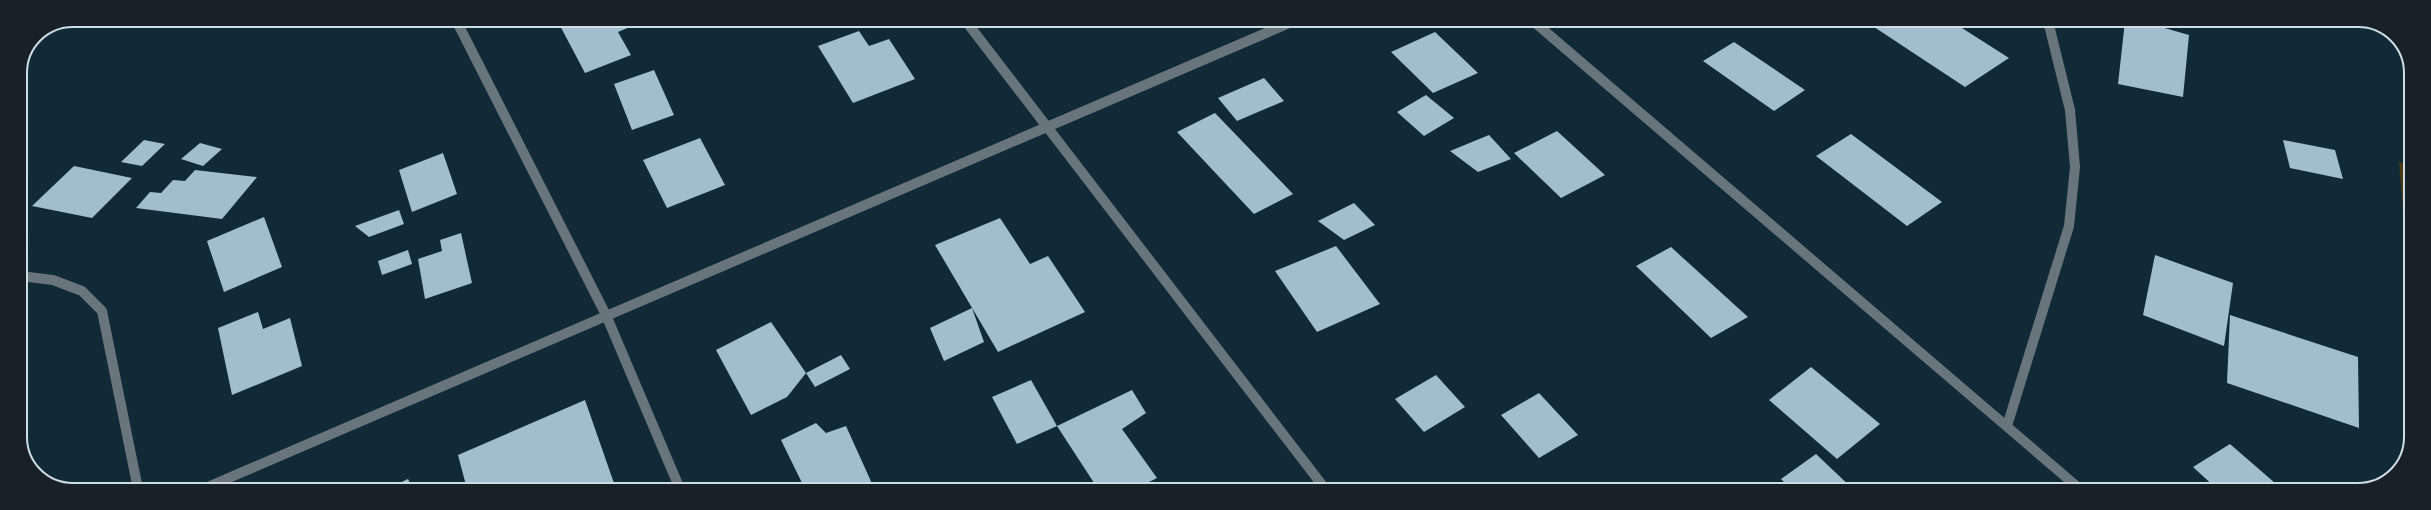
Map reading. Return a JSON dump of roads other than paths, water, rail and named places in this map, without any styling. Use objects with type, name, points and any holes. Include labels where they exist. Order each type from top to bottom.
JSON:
[{"type":"street","points":[[460,27],[606,315],[677,483]]},
{"type":"street","points":[[970,27],[1046,128],[1321,483]]},
{"type":"street","points":[[217,483],[606,315],[1046,128],[1278,27]]},
{"type":"street","points":[[1540,27],[2073,483]]},
{"type":"street","points":[[2007,426],[2069,226],[2075,166],[2070,110],[2049,27]]},
{"type":"street","points":[[27,277],[53,280],[82,291],[102,311],[137,483]]}]
